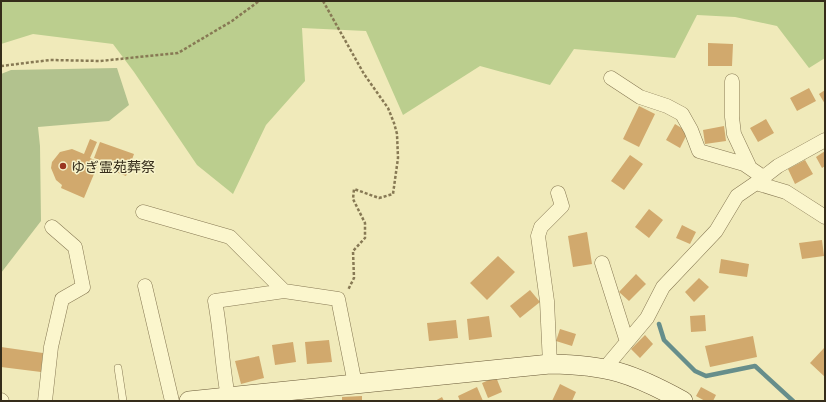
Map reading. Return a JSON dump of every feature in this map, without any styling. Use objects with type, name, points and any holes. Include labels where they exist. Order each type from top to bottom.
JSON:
[{"type":"street","points":[[610,78],[640,97],[667,106],[682,114],[691,130],[699,151],[722,156],[750,168]]},
{"type":"street","points":[[732,81],[732,116],[734,134],[750,168],[760,180],[786,192],[825,217]]},
{"type":"street","points":[[605,368],[647,318],[663,287],[716,231],[737,196],[778,166],[825,140]]},
{"type":"street","points":[[550,364],[547,301],[538,236],[541,227],[562,206],[558,193]]},
{"type":"street","points":[[143,212],[230,237],[284,291]]},
{"type":"street","points":[[45,401],[51,347],[62,299],[83,287],[75,247],[52,227]]},
{"type":"street","points":[[602,263],[627,342]]},
{"type":"street","points":[[145,286],[172,401]]},
{"type":"street","points":[[228,397],[223,370],[221,332],[215,301],[284,291],[338,299],[355,384]]},
{"type":"street","points":[[189,401],[550,364],[605,368],[644,380],[683,401]]},
{"type":"lane","points":[[118,368],[122,401]]},
{"type":"path","points":[[1,66],[50,60],[100,61],[178,53],[232,21],[259,1]]},
{"type":"path","points":[[322,1],[364,74],[388,108],[397,134],[398,158],[393,194],[379,198],[354,189],[353,199],[365,223],[365,238],[353,251],[354,278],[348,291],[338,299]]},
{"type":"green space","points":[[1,1],[825,1],[825,58],[809,68],[777,26],[735,17],[697,15],[675,58],[574,49],[550,85],[480,66],[403,115],[366,31],[302,28],[305,81],[266,125],[233,194],[197,165],[134,72],[113,44],[33,34],[1,44]]},
{"type":"green space","points":[[117,68],[129,105],[109,121],[38,127],[40,146],[41,221],[1,273],[1,74],[11,70]]},
{"type":"building","points":[[708,43],[733,44],[732,66],[708,66]]},
{"type":"building","points":[[809,88],[816,101],[797,111],[790,98]]},
{"type":"building","points":[[825,90],[825,104],[819,94]]},
{"type":"building","points":[[639,106],[655,114],[639,147],[623,139]]},
{"type":"building","points":[[766,119],[774,133],[758,142],[750,128]]},
{"type":"building","points":[[675,124],[688,132],[680,148],[666,140]]},
{"type":"building","points":[[724,126],[726,141],[705,144],[703,130]]},
{"type":"building","points":[[90,139],[97,142],[90,158],[99,162],[84,198],[61,188],[62,185],[56,180],[51,168],[52,162],[60,152],[72,149],[84,154]]},
{"type":"building","points":[[100,142],[134,154],[126,176],[101,166],[103,161],[94,158]]},
{"type":"building","points":[[825,151],[825,166],[822,168],[816,157]]},
{"type":"building","points":[[630,155],[643,164],[624,190],[611,181]]},
{"type":"building","points":[[805,160],[813,174],[795,184],[788,169]]},
{"type":"building","points":[[649,209],[663,220],[649,238],[635,227]]},
{"type":"building","points":[[682,225],[696,232],[690,244],[676,238]]},
{"type":"building","points":[[587,232],[592,264],[573,267],[568,236]]},
{"type":"building","points":[[822,240],[824,256],[802,259],[799,243]]},
{"type":"building","points":[[498,256],[515,272],[487,300],[470,283]]},
{"type":"building","points":[[721,259],[749,264],[747,277],[719,273]]},
{"type":"building","points":[[636,274],[646,284],[629,301],[619,292]]},
{"type":"building","points":[[699,278],[709,287],[694,302],[685,292]]},
{"type":"building","points":[[530,290],[540,302],[520,318],[510,306]]},
{"type":"building","points":[[705,315],[706,331],[691,332],[690,316]]},
{"type":"building","points":[[489,316],[492,337],[469,340],[467,319]]},
{"type":"building","points":[[456,320],[458,338],[429,341],[427,323]]},
{"type":"building","points":[[560,329],[576,334],[572,346],[556,341]]},
{"type":"building","points":[[645,335],[653,344],[640,358],[631,349]]},
{"type":"building","points":[[753,336],[757,357],[710,367],[705,346]]},
{"type":"building","points":[[329,340],[332,362],[307,364],[305,342]]},
{"type":"building","points":[[293,342],[296,362],[275,365],[272,345]]},
{"type":"building","points":[[1,347],[43,353],[41,372],[1,367]]},
{"type":"building","points":[[825,347],[825,377],[810,363]]},
{"type":"building","points":[[259,356],[264,378],[241,384],[235,361]]},
{"type":"building","points":[[496,377],[502,392],[488,398],[482,383]]},
{"type":"building","points":[[560,384],[576,392],[572,401],[552,401]]},
{"type":"building","points":[[477,387],[483,401],[460,401],[458,396]]},
{"type":"building","points":[[701,387],[716,395],[713,401],[705,401],[696,396]]},
{"type":"building","points":[[362,396],[362,401],[342,401],[342,397]]},
{"type":"building","points":[[442,397],[444,401],[435,401]]},
{"type":"waterway","points":[[659,324],[664,340],[695,371],[706,376],[755,366],[793,401]]},
{"type":"place","name":"ゆぎ霊苑葬祭","points":[[63,166]]}]
